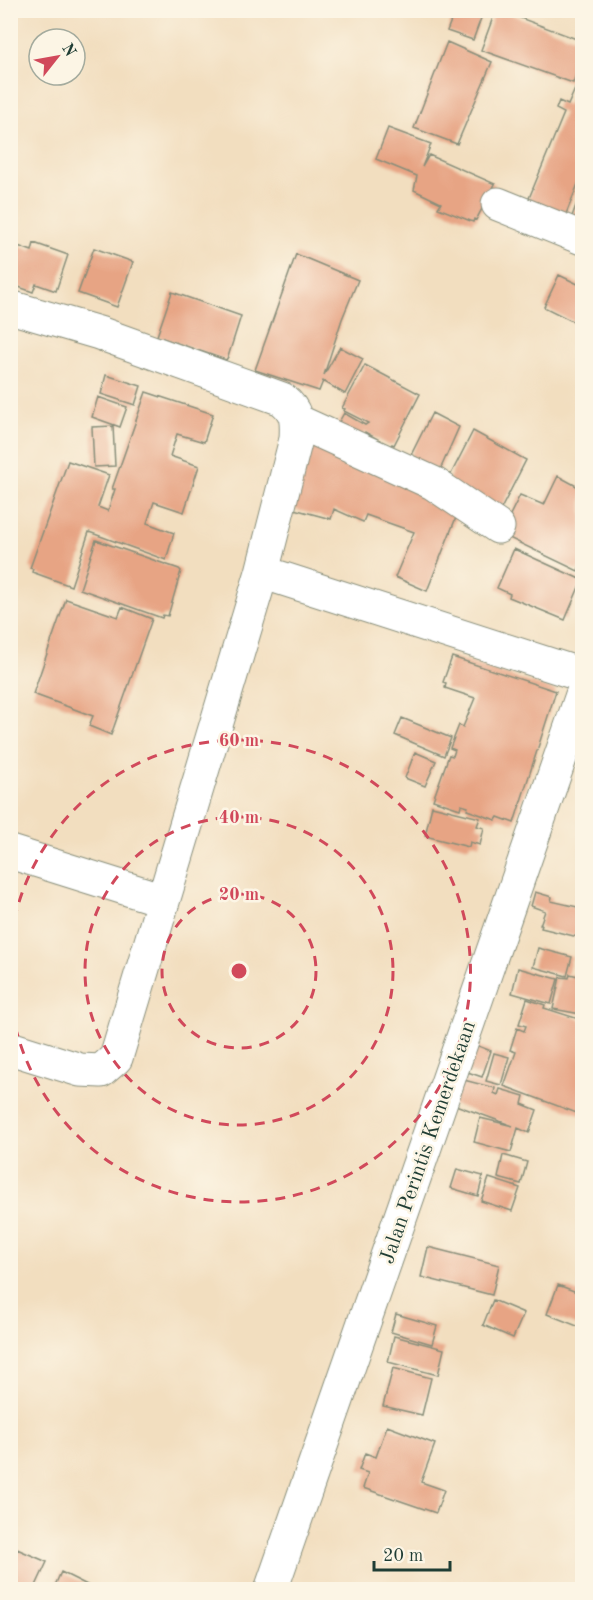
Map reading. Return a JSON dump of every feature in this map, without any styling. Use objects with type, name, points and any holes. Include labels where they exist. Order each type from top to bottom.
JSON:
[{"type":"street","points":[[498,204],[582,238]]},
{"type":"street","points":[[10,307],[99,333],[282,399],[292,407],[297,421],[296,439],[262,572],[116,1058],[101,1071],[81,1070],[10,1048]]},
{"type":"street","points":[[297,421],[433,483],[498,527]]},
{"type":"street","points":[[262,572],[582,675]]},
{"type":"street","name":"Jalan Perintis Kemerdekaan","points":[[271,1590],[582,695]]},
{"type":"street","points":[[10,852],[163,900]]},
{"type":"building","points":[[455,10],[484,10],[473,40],[447,31]]},
{"type":"building","points":[[499,10],[582,41],[582,57],[573,83],[481,50],[495,12],[498,14]]},
{"type":"building","points":[[447,42],[492,62],[457,144],[414,128]]},
{"type":"building","points":[[579,80],[582,82],[582,174],[564,219],[527,203],[564,113],[556,109],[559,101],[568,105]]},
{"type":"building","points":[[388,128],[431,144],[422,167],[429,155],[495,184],[476,220],[474,219],[473,222],[438,208],[441,203],[414,190],[417,176],[376,159]]},
{"type":"building","points":[[582,189],[582,224],[571,219]]},
{"type":"building","points":[[34,243],[68,255],[56,291],[36,284],[33,292],[10,284],[10,257],[15,245],[32,251]]},
{"type":"building","points":[[94,248],[133,262],[117,307],[78,293]]},
{"type":"building","points":[[296,254],[358,280],[342,319],[324,375],[340,347],[363,359],[345,394],[323,381],[319,391],[255,370]]},
{"type":"building","points":[[559,275],[582,286],[582,326],[544,307]]},
{"type":"building","points":[[172,292],[241,316],[226,360],[157,336]]},
{"type":"building","points":[[365,365],[420,394],[394,445],[390,446],[365,432],[360,442],[335,429],[344,413],[365,425],[368,423],[342,408]]},
{"type":"building","points":[[106,375],[141,386],[135,405],[101,394]]},
{"type":"building","points":[[146,392],[213,414],[204,442],[177,434],[170,456],[199,466],[184,512],[154,502],[147,523],[174,533],[166,560],[89,532],[71,586],[32,572],[33,569],[30,568],[68,461],[109,475],[98,507],[108,511],[115,489],[112,489]]},
{"type":"building","points":[[98,397],[127,407],[120,427],[92,417]]},
{"type":"building","points":[[432,413],[459,427],[440,470],[407,463]]},
{"type":"building","points":[[113,426],[115,466],[94,467],[92,427]]},
{"type":"building","points":[[473,431],[526,460],[499,513],[447,482]]},
{"type":"building","points":[[308,439],[346,457],[346,462],[386,475],[457,515],[427,591],[395,577],[414,532],[366,515],[363,522],[334,509],[331,519],[290,508]]},
{"type":"building","points":[[558,476],[582,489],[582,561],[578,571],[507,537],[503,529],[520,495],[544,505]]},
{"type":"building","points":[[96,540],[181,571],[168,616],[163,615],[162,618],[80,589]]},
{"type":"building","points":[[514,549],[582,580],[565,620],[509,597],[510,594],[497,588]]},
{"type":"building","points":[[66,599],[118,617],[122,607],[152,619],[111,735],[89,726],[93,716],[33,694]]},
{"type":"building","points":[[452,657],[556,691],[514,823],[498,817],[496,820],[467,810],[468,807],[461,805],[460,809],[433,800],[449,755],[453,756],[455,750],[450,748],[459,725],[463,727],[475,698],[445,688],[446,683],[443,682]]},
{"type":"building","points":[[402,718],[451,738],[444,756],[395,735]]},
{"type":"building","points":[[415,752],[436,761],[425,786],[405,778]]},
{"type":"building","points":[[432,806],[480,818],[477,826],[484,828],[480,845],[470,842],[469,847],[425,836]]},
{"type":"building","points":[[535,892],[552,897],[551,901],[582,908],[582,938],[541,928],[545,911],[531,906]]},
{"type":"building","points":[[538,948],[572,957],[567,976],[533,967]]},
{"type":"building","points":[[518,968],[558,979],[551,1004],[512,993]]},
{"type":"building","points":[[570,974],[582,977],[581,1014],[553,1009],[560,977],[569,978]]},
{"type":"building","points":[[527,999],[545,1005],[544,1008],[582,1020],[582,1115],[504,1086],[516,1052],[510,1050],[517,1028],[524,1031],[526,1026],[519,1024]]},
{"type":"building","points":[[468,1042],[491,1051],[482,1077],[459,1069]]},
{"type":"building","points":[[494,1053],[509,1057],[501,1085],[486,1081]]},
{"type":"building","points":[[456,1078],[495,1088],[494,1093],[498,1095],[500,1089],[524,1096],[522,1104],[537,1110],[529,1133],[518,1128],[511,1152],[474,1142],[480,1118],[513,1126],[450,1103]]},
{"type":"building","points":[[503,1155],[527,1162],[521,1184],[498,1178]]},
{"type":"building","points":[[457,1169],[483,1176],[478,1196],[451,1188]]},
{"type":"building","points":[[489,1178],[520,1188],[512,1211],[481,1201]]},
{"type":"building","points":[[428,1247],[499,1265],[492,1295],[421,1277]]},
{"type":"building","points":[[558,1285],[582,1294],[582,1328],[547,1314]]},
{"type":"building","points":[[493,1300],[524,1313],[513,1338],[483,1325]]},
{"type":"building","points":[[396,1314],[437,1326],[432,1344],[391,1332]]},
{"type":"building","points":[[394,1336],[444,1349],[438,1375],[388,1362]]},
{"type":"building","points":[[393,1368],[431,1378],[422,1415],[383,1406]]},
{"type":"building","points":[[387,1426],[435,1444],[421,1482],[444,1490],[436,1513],[363,1488],[368,1473],[359,1470],[365,1453],[376,1457]]},
{"type":"building","points":[[17,1549],[47,1562],[34,1590],[10,1590],[10,1563]]},
{"type":"building","points":[[61,1572],[89,1586],[88,1590],[53,1590]]}]
